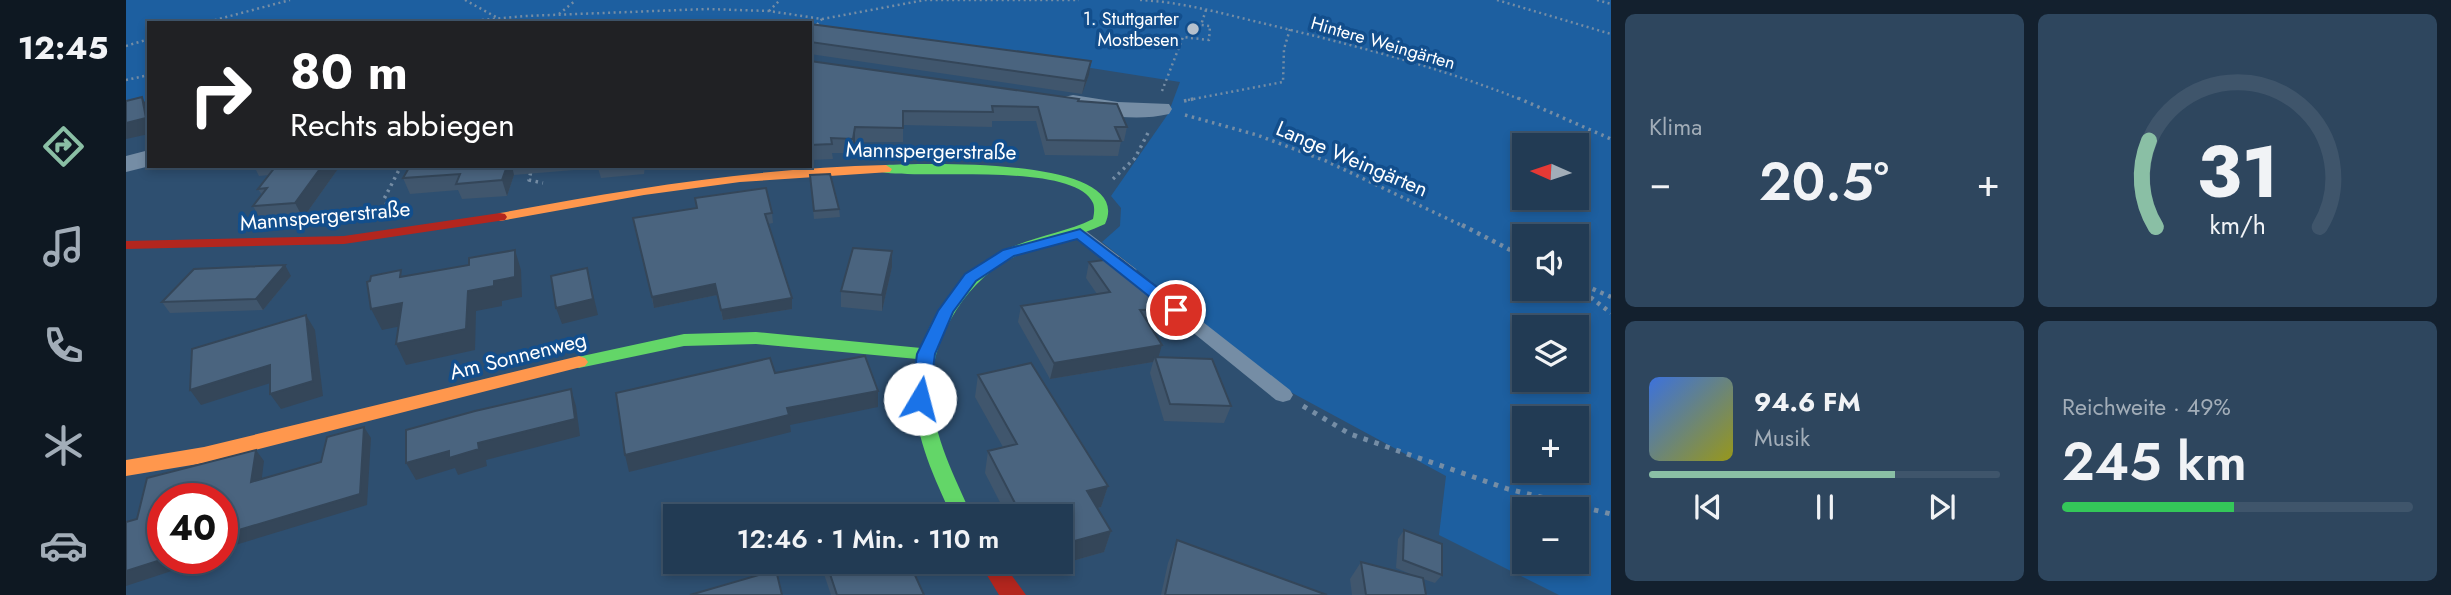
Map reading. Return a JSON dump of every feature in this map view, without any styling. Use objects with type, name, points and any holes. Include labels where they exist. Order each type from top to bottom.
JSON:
[{"type":"street","points":[[1050,99],[1118,109],[1160,109]]},
{"type":"street","points":[[126,164],[147,159]]},
{"type":"street","name":"Mannspergerstraße","points":[[126,246],[259,244],[374,237],[680,184],[786,173],[888,167],[1015,173],[1055,178],[1079,186],[1096,196],[1101,208],[1100,221],[1080,234]]},
{"type":"street","points":[[956,504],[931,454],[920,399],[926,354],[946,311],[970,278],[1009,253],[1080,234]]},
{"type":"street","name":"Am Sonnenweg","points":[[126,468],[204,455],[551,368],[684,340],[756,338],[926,354]]},
{"type":"street","points":[[998,574],[1015,595]]},
{"type":"lane","points":[[1080,234],[1283,395]]},
{"type":"path","points":[[211,21],[290,0]]},
{"type":"path","points":[[465,0],[496,18]]},
{"type":"path","points":[[559,14],[576,0]]},
{"type":"path","points":[[769,11],[780,0]]},
{"type":"path","points":[[871,8],[878,0]]},
{"type":"path","points":[[468,21],[651,9],[769,11],[822,19],[925,0],[1079,0]]},
{"type":"path","name":"Hintere Weingärten","points":[[1140,0],[1164,0],[1290,29],[1435,68],[1531,104],[1611,139]]},
{"type":"path","points":[[1497,0],[1611,34]]},
{"type":"path","points":[[1597,0],[1611,4]]},
{"type":"path","points":[[1206,10],[1201,25],[1210,26],[1209,40],[1183,37],[1158,102],[1160,109],[1196,97],[1283,82],[1286,59],[1282,44],[1290,29]]},
{"type":"path","points":[[812,31],[822,19]]},
{"type":"path","points":[[126,46],[147,40]]},
{"type":"path","points":[[126,80],[147,75]]},
{"type":"path","name":"Lange Weingärten","points":[[1160,109],[1255,134],[1322,159],[1409,198],[1512,251]]},
{"type":"path","points":[[391,209],[384,200],[400,168]]},
{"type":"path","points":[[532,168],[530,180],[545,183]]},
{"type":"path","points":[[1589,287],[1611,297]]},
{"type":"path","points":[[1589,296],[1611,313]]},
{"type":"path","points":[[1283,395],[1350,434],[1508,489],[1611,514]]},
{"type":"shaded area","points":[[126,0],[1611,0],[1611,595],[1559,595],[1517,574],[1589,574],[1589,497],[1512,497],[1512,572],[1439,535],[1446,476],[1285,389],[1102,242],[1120,226],[1121,208],[1111,196],[1168,114],[1180,82],[907,39],[812,29],[812,21],[147,21],[147,103],[126,108]]},
{"type":"building","points":[[812,24],[1091,61],[1085,81],[812,42]]},
{"type":"building","points":[[812,61],[1079,99],[1078,101],[1117,104],[1127,127],[1115,127],[1121,141],[1047,140],[1038,107],[992,106],[993,112],[903,111],[903,128],[855,127],[853,139],[831,138],[832,144],[812,145]]},
{"type":"building","points":[[142,97],[146,118],[126,123],[126,101]]},
{"type":"building","points":[[274,168],[321,168],[295,203],[253,206],[267,188],[258,189]]},
{"type":"building","points":[[409,168],[506,168],[502,180],[456,184],[460,174],[403,178]]},
{"type":"building","points":[[830,174],[839,209],[814,211],[810,175]]},
{"type":"building","points":[[766,188],[772,213],[765,214],[792,298],[721,310],[715,284],[652,297],[633,218],[697,208],[695,198]]},
{"type":"building","points":[[853,248],[892,251],[882,295],[841,291]]},
{"type":"building","points":[[515,250],[515,277],[494,281],[494,286],[468,291],[466,329],[396,344],[402,303],[371,309],[367,282],[371,276],[401,270],[400,277],[469,265],[469,258]]},
{"type":"building","points":[[1119,258],[1184,309],[1140,310],[1162,345],[1054,363],[1021,306],[1110,292],[1089,262]]},
{"type":"building","points":[[285,265],[256,299],[162,302],[194,269]]},
{"type":"building","points":[[587,268],[593,299],[556,308],[551,276]]},
{"type":"building","points":[[306,315],[313,381],[270,394],[270,365],[190,390],[192,349]]},
{"type":"building","points":[[865,356],[878,391],[787,408],[789,415],[625,455],[616,393],[770,358],[775,373]]},
{"type":"building","points":[[1155,357],[1212,359],[1231,406],[1170,404]]},
{"type":"building","points":[[1031,363],[1108,486],[1087,491],[1111,531],[1073,541],[1073,504],[1015,504],[988,451],[1017,444],[978,375]]},
{"type":"building","points":[[571,389],[575,419],[478,443],[479,449],[449,458],[449,451],[406,463],[406,430]]},
{"type":"building","points":[[364,427],[360,494],[238,530],[238,483],[147,483],[147,564],[126,571],[126,522],[137,519],[147,478],[256,450],[251,482],[321,462],[327,437]]},
{"type":"building","points":[[1404,530],[1442,544],[1442,575],[1403,560]]},
{"type":"building","points":[[1177,540],[1327,595],[1165,595]]},
{"type":"building","points":[[1361,562],[1423,578],[1426,595],[1366,595]]},
{"type":"building","points":[[762,574],[777,574],[782,595],[690,595]]},
{"type":"building","points":[[830,574],[914,574],[924,595],[837,595]]},
{"type":"traffic: fast","points":[[886,169],[964,169],[1028,173],[1057,178],[1080,186],[1095,196],[1100,205],[1100,221],[1078,231],[1021,248],[984,269],[956,298],[934,334],[925,360],[921,386],[923,412],[938,463],[956,504]]},
{"type":"traffic: fast","points":[[579,362],[684,340],[756,338],[926,354]]},
{"type":"traffic: slow","points":[[500,217],[644,191],[740,178],[886,169]]},
{"type":"traffic: slow","points":[[126,468],[204,455],[579,362]]},
{"type":"traffic: jam","points":[[126,245],[344,240],[500,217]]},
{"type":"traffic: jam","points":[[998,574],[1015,595]]},
{"type":"place","name":"1. Stuttgarter Mostbesen","points":[[1193,29]]},
{"type":"route","points":[[920,399],[926,354],[946,311],[970,278],[1009,253],[1080,234],[1176,310]]}]
